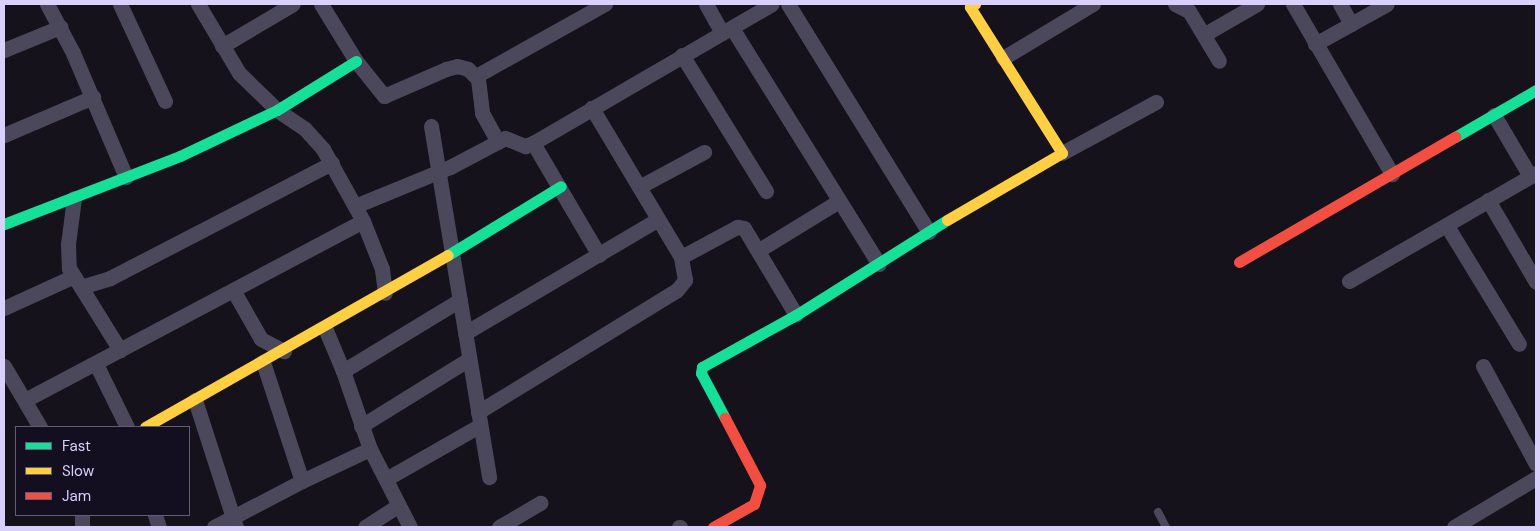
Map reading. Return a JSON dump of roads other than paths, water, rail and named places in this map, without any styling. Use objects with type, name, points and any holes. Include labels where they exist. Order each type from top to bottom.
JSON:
[{"type":"street","points":[[47,4],[93,97],[126,177]]},
{"type":"street","points":[[120,4],[166,101]]},
{"type":"street","points":[[198,4],[238,73],[277,110],[306,129],[332,163],[363,221],[382,269],[385,293]]},
{"type":"street","points":[[222,46],[293,4]]},
{"type":"street","points":[[321,4],[356,60],[384,96],[457,66],[468,68],[476,76],[482,112],[498,142]]},
{"type":"street","points":[[476,76],[605,4]]},
{"type":"street","points":[[706,4],[727,30],[879,264]]},
{"type":"street","points":[[355,206],[439,171],[508,138],[525,146],[534,143],[772,4]]},
{"type":"street","points":[[788,4],[929,232]]},
{"type":"street","points":[[1003,58],[1093,4]]},
{"type":"street","points":[[1175,4],[1189,11],[1205,34],[1219,61]]},
{"type":"street","points":[[1205,34],[1257,4]]},
{"type":"street","points":[[1293,4],[1392,174]]},
{"type":"street","points":[[1340,4],[1351,24]]},
{"type":"street","points":[[1315,44],[1387,4]]},
{"type":"street","points":[[971,5],[1062,153]]},
{"type":"street","points":[[4,50],[60,27]]},
{"type":"street","points":[[682,55],[766,191]]},
{"type":"street","points":[[4,224],[180,156],[277,110],[356,60]]},
{"type":"street","points":[[1240,262],[1536,90]]},
{"type":"street","points":[[4,135],[93,97]]},
{"type":"street","points":[[713,527],[754,504],[760,486],[701,369],[796,315],[929,232],[1062,153],[1156,102]]},
{"type":"street","points":[[386,479],[677,290],[685,280],[681,257],[657,220],[592,108]]},
{"type":"street","points":[[1349,281],[1447,226],[1533,174],[1494,114]]},
{"type":"street","points":[[431,126],[454,253],[465,333],[490,478]]},
{"type":"street","points":[[534,143],[600,255]]},
{"type":"street","points":[[639,187],[704,152]]},
{"type":"street","points":[[4,308],[77,282],[110,278],[332,163]]},
{"type":"street","points":[[147,426],[385,293],[454,253],[561,186]]},
{"type":"street","points":[[74,198],[67,259],[77,282],[120,350]]},
{"type":"street","points":[[1488,200],[1536,282]]},
{"type":"street","points":[[759,250],[839,201]]},
{"type":"street","points":[[465,333],[657,220]]},
{"type":"street","points":[[25,400],[363,221]]},
{"type":"street","points":[[681,257],[740,226],[747,230],[796,315]]},
{"type":"street","points":[[1447,226],[1519,344]]},
{"type":"street","points":[[233,290],[261,340],[284,351]]},
{"type":"street","points":[[343,371],[460,300]]},
{"type":"street","points":[[324,328],[343,371],[370,449],[410,527]]},
{"type":"street","points":[[361,426],[469,358]]},
{"type":"street","points":[[263,362],[302,481]]},
{"type":"street","points":[[96,364],[127,426]]},
{"type":"street","points":[[4,366],[39,426]]},
{"type":"street","points":[[1483,366],[1536,464]]},
{"type":"street","points":[[195,400],[234,522]]},
{"type":"street","points":[[214,527],[234,522],[302,481],[370,449]]},
{"type":"street","points":[[1454,527],[1536,478]]},
{"type":"street","points":[[499,527],[540,503]]},
{"type":"street","points":[[365,527],[400,505]]},
{"type":"lane","points":[[1158,512],[1166,527]]}]
